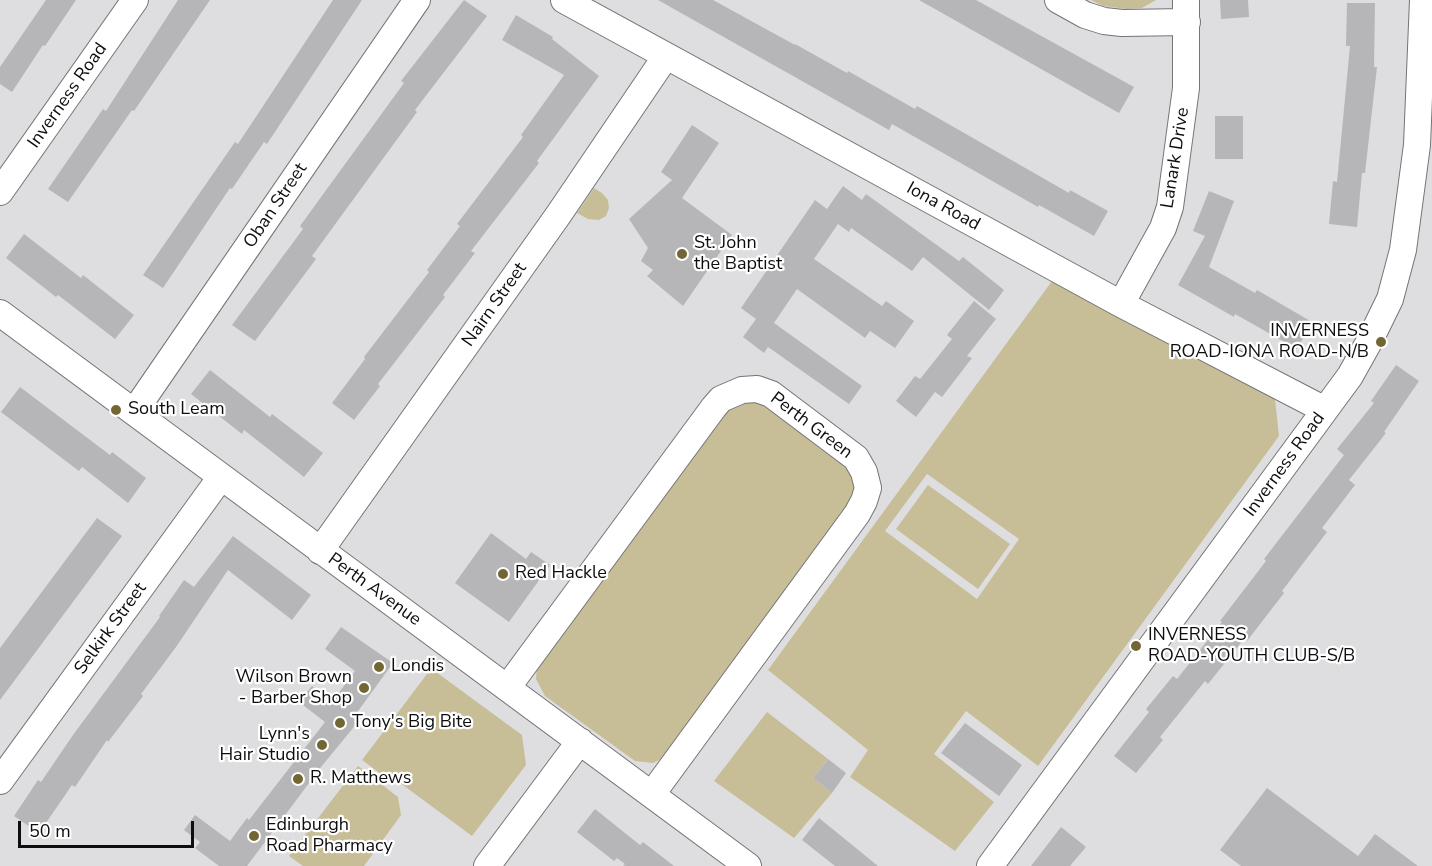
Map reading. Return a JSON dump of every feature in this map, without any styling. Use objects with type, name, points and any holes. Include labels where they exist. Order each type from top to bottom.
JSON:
[{"type":"street","name":"Inverness Road","points":[[0,192],[135,0]]},
{"type":"street","name":"Oban Street","points":[[134,412],[417,0]]},
{"type":"street","name":"Iona Road","points":[[565,0],[1121,304],[1325,410]]},
{"type":"street","points":[[1058,0],[1085,15],[1104,21],[1122,23],[1187,11]]},
{"type":"street","name":"Inverness Road","points":[[990,866],[1350,376],[1370,342],[1390,300],[1403,250],[1417,145],[1423,0]]},
{"type":"street","name":"Lanark Drive","points":[[1121,304],[1163,228],[1170,207],[1186,88],[1187,11]]},
{"type":"street","name":"Nairn Street","points":[[320,551],[559,214],[666,56]]},
{"type":"street","name":"Perth Avenue","points":[[4,324],[134,412],[748,866]]},
{"type":"street","name":"Perth Green","points":[[507,688],[721,399],[742,390],[757,389],[771,394],[856,458],[864,472],[868,488],[864,501],[850,524],[652,795]]},
{"type":"street","name":"Selkirk Street","points":[[0,781],[221,477]]},
{"type":"street","points":[[488,866],[580,741]]},
{"type":"shaded area","points":[[1091,0],[1156,0],[1142,8],[1127,9],[1103,6]]},
{"type":"shaded area","points":[[594,188],[608,200],[609,208],[606,216],[599,220],[588,219],[577,213]]},
{"type":"shaded area","points":[[1052,281],[1275,399],[1279,436],[1038,766],[966,711],[934,754],[994,802],[955,851],[850,777],[868,750],[768,670]],"holes":[[[927,474],[1019,539],[977,599],[885,531]]]},
{"type":"shaded area","points":[[753,397],[851,466],[857,494],[669,755],[653,763],[635,761],[545,696],[536,679],[537,665],[725,406]]},
{"type":"shaded area","points":[[928,485],[1010,544],[978,589],[896,529]]},
{"type":"shaded area","points":[[436,672],[522,735],[526,765],[472,836],[388,774],[382,775],[362,760],[427,674]]},
{"type":"shaded area","points":[[767,712],[828,759],[813,778],[832,793],[794,838],[714,781]]},
{"type":"shaded area","points":[[358,766],[398,797],[401,815],[364,866],[303,866],[289,856]]},
{"type":"building","points":[[46,0],[76,0],[12,92],[0,84],[0,67]]},
{"type":"building","points":[[178,0],[210,0],[68,202],[48,189],[103,109],[106,111]]},
{"type":"building","points":[[333,0],[362,0],[267,144],[264,142],[232,189],[230,188],[163,288],[143,275],[235,142],[238,144]]},
{"type":"building","points":[[464,0],[487,16],[415,110],[417,112],[312,256],[316,259],[255,341],[232,325],[303,229],[300,226],[404,83],[401,81]]},
{"type":"building","points":[[658,0],[713,0],[915,109],[917,106],[1069,193],[1070,190],[1108,211],[1094,236],[892,124],[889,130]]},
{"type":"building","points":[[919,0],[976,0],[1134,87],[1119,113]]},
{"type":"building","points":[[1220,0],[1248,0],[1249,17],[1221,19]]},
{"type":"building","points":[[1347,3],[1375,3],[1374,67],[1377,67],[1357,227],[1329,224],[1333,181],[1337,182],[1350,46],[1346,46]]},
{"type":"building","points":[[516,15],[553,37],[552,39],[599,76],[537,161],[539,163],[471,251],[475,253],[443,295],[445,297],[378,384],[380,386],[354,420],[332,403],[429,272],[427,270],[460,226],[457,224],[523,137],[521,135],[564,75],[502,40]]},
{"type":"building","points":[[1215,116],[1243,116],[1243,159],[1215,159]]},
{"type":"building","name":"St. John the Baptist","points":[[692,125],[719,143],[682,198],[732,235],[683,306],[647,276],[653,270],[641,261],[648,248],[629,219],[672,180],[661,172]]},
{"type":"building","points":[[843,186],[862,200],[866,194],[959,261],[963,257],[1004,290],[989,310],[923,257],[912,271],[851,228],[849,232],[838,224],[814,259],[882,306],[886,301],[914,321],[895,348],[870,331],[865,338],[797,289],[774,323],[862,386],[849,404],[768,347],[764,353],[743,337],[756,319],[741,308],[815,200],[827,209]]},
{"type":"building","points":[[1209,191],[1234,201],[1209,267],[1255,293],[1257,290],[1312,322],[1297,349],[1178,285],[1205,236],[1193,231]]},
{"type":"building","points":[[24,234],[81,278],[83,275],[134,315],[115,339],[6,258]]},
{"type":"building","points":[[974,301],[996,319],[967,356],[972,358],[942,397],[935,392],[916,417],[896,401],[915,376],[920,379],[952,339],[947,335]]},
{"type":"building","points":[[1396,365],[1419,381],[1384,432],[1386,433],[1349,480],[1355,485],[1322,528],[1327,532],[1247,641],[1244,639],[1208,684],[1205,681],[1160,737],[1163,740],[1136,773],[1114,756],[1149,712],[1146,709],[1173,676],[1177,679],[1222,622],[1220,621],[1266,561],[1264,559],[1344,455],[1337,449],[1374,403],[1371,401]]},
{"type":"building","points":[[210,370],[270,417],[272,414],[323,453],[304,477],[244,430],[242,434],[191,394]]},
{"type":"building","points":[[20,387],[110,455],[112,452],[146,478],[128,503],[82,467],[79,471],[1,412]]},
{"type":"building","points":[[97,518],[122,536],[0,700],[0,648]]},
{"type":"building","name":"Red Hackle","points":[[491,533],[526,559],[531,552],[550,565],[509,622],[455,583]]},
{"type":"building","points":[[233,536],[311,595],[292,620],[228,570],[141,694],[143,696],[108,742],[107,740],[75,787],[72,785],[39,833],[14,816],[38,780],[41,782],[160,617],[184,580],[194,587]]},
{"type":"building","points":[[341,627],[393,663],[353,718],[358,722],[321,767],[247,866],[219,866],[195,848],[200,842],[184,830],[195,815],[230,841],[325,722],[299,702],[312,686],[332,702],[355,671],[325,649]]},
{"type":"building","points":[[965,723],[1022,765],[999,796],[941,753]]},
{"type":"building","points":[[828,759],[846,773],[832,793],[813,778]]},
{"type":"building","points":[[1267,788],[1358,856],[1375,834],[1418,866],[1241,866],[1220,850]]},
{"type":"building","points":[[595,809],[640,845],[643,842],[674,866],[623,866],[625,864],[617,858],[614,861],[577,832]]},
{"type":"building","points":[[819,818],[878,866],[835,866],[802,840]]},
{"type":"building","points":[[1061,827],[1086,847],[1070,866],[1031,866]]},
{"type":"place","name":"St. John the Baptist","points":[[682,254]]},
{"type":"place","name":"INVERNESS ROAD-IONA ROAD-N/B","points":[[1381,342]]},
{"type":"place","name":"South Leam","points":[[116,410]]},
{"type":"place","name":"Red Hackle","points":[[503,574]]},
{"type":"place","name":"INVERNESS ROAD-YOUTH CLUB-S/B","points":[[1136,646]]},
{"type":"place","name":"Londis","points":[[379,667]]},
{"type":"place","name":"Wilson Brown - Barber Shop","points":[[364,688]]},
{"type":"place","name":"Tony's Big Bite","points":[[340,723]]},
{"type":"place","name":"Lynn's Hair Studio","points":[[322,745]]},
{"type":"place","name":"R. Matthews","points":[[298,779]]},
{"type":"place","name":"Edinburgh Road Pharmacy","points":[[254,836]]}]
